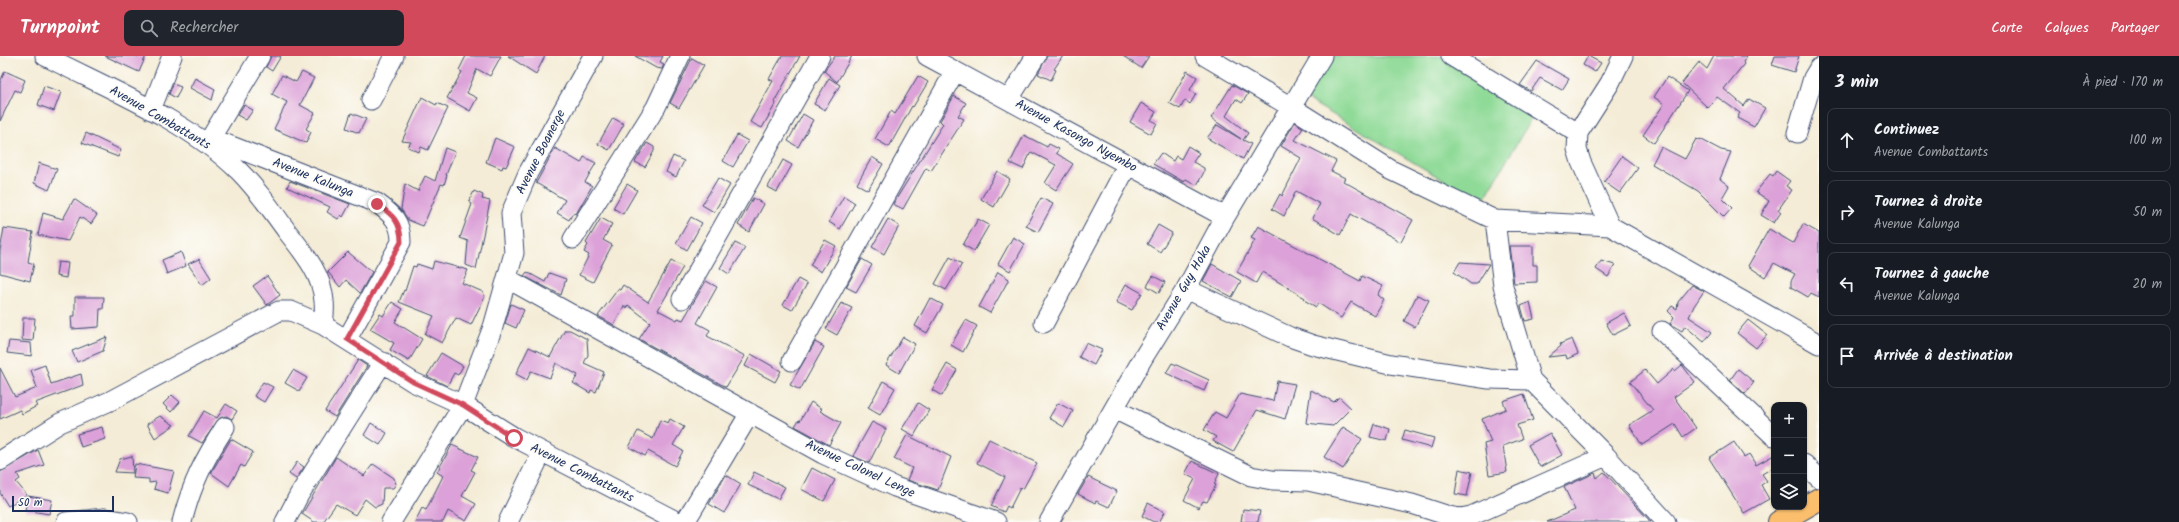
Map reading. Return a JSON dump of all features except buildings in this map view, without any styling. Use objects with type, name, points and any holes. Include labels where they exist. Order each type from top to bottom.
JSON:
[{"type":"main road","points":[[1779,522],[1819,499]]},
{"type":"street","name":"Avenue Combattants","points":[[45,56],[209,141],[239,170],[255,187],[311,263],[320,283],[324,301],[323,325],[413,382],[463,405],[514,438],[678,522]]},
{"type":"street","points":[[151,110],[172,56]]},
{"type":"street","points":[[209,141],[260,56]]},
{"type":"street","points":[[371,100],[394,56]]},
{"type":"street","name":"Avenue Boanerge","points":[[391,522],[463,405],[493,327],[508,279],[514,253],[511,214],[528,174],[593,56]]},
{"type":"street","points":[[573,239],[656,107],[680,56]]},
{"type":"street","points":[[682,299],[820,56]]},
{"type":"street","name":"Avenue Kasongo Nyembo","points":[[927,56],[1009,99],[1127,166],[1225,217]]},
{"type":"street","points":[[1009,99],[1036,56]]},
{"type":"street","points":[[1205,56],[1291,107],[1391,170],[1495,220],[1610,226],[1819,344]]},
{"type":"street","name":"Avenue Guy Hoka","points":[[1049,522],[1114,408],[1186,289],[1225,217],[1322,56]]},
{"type":"street","points":[[1450,56],[1578,133]]},
{"type":"street","points":[[1610,226],[1581,162],[1577,149],[1578,133],[1610,83],[1623,56]]},
{"type":"street","points":[[1797,133],[1813,78],[1819,68]]},
{"type":"street","points":[[792,361],[956,71]]},
{"type":"street","name":"Avenue Kalunga","points":[[209,141],[377,204],[395,219],[401,228],[401,242],[347,339]]},
{"type":"street","points":[[1044,323],[1127,166]]},
{"type":"street","points":[[1495,220],[1503,286],[1531,380],[1606,456],[1666,522]]},
{"type":"street","name":"Avenue Colonel Lenge","points":[[508,279],[823,454],[895,488],[996,522]]},
{"type":"street","points":[[1186,289],[1290,337],[1313,345],[1391,364],[1489,379],[1531,380]]},
{"type":"street","points":[[0,461],[60,423],[110,401],[279,311],[291,311],[323,325]]},
{"type":"street","points":[[1662,331],[1771,433]]},
{"type":"street","points":[[285,522],[299,495],[383,362]]},
{"type":"street","points":[[1114,408],[1251,476],[1272,480],[1308,481],[1412,504],[1460,518],[1471,516],[1606,456]]},
{"type":"street","points":[[685,522],[750,413]]},
{"type":"street","points":[[182,522],[194,481],[204,459],[225,427]]},
{"type":"street","points":[[508,522],[542,452]]},
{"type":"street","points":[[1807,467],[1819,478]]},
{"type":"street","points":[[66,522],[105,518],[128,522]]},
{"type":"green space","points":[[1327,56],[1440,56],[1535,112],[1482,203],[1303,97]]},
{"type":"route","points":[[377,204],[389,212],[401,228],[401,242],[347,339],[413,382],[463,405],[514,438]]}]
